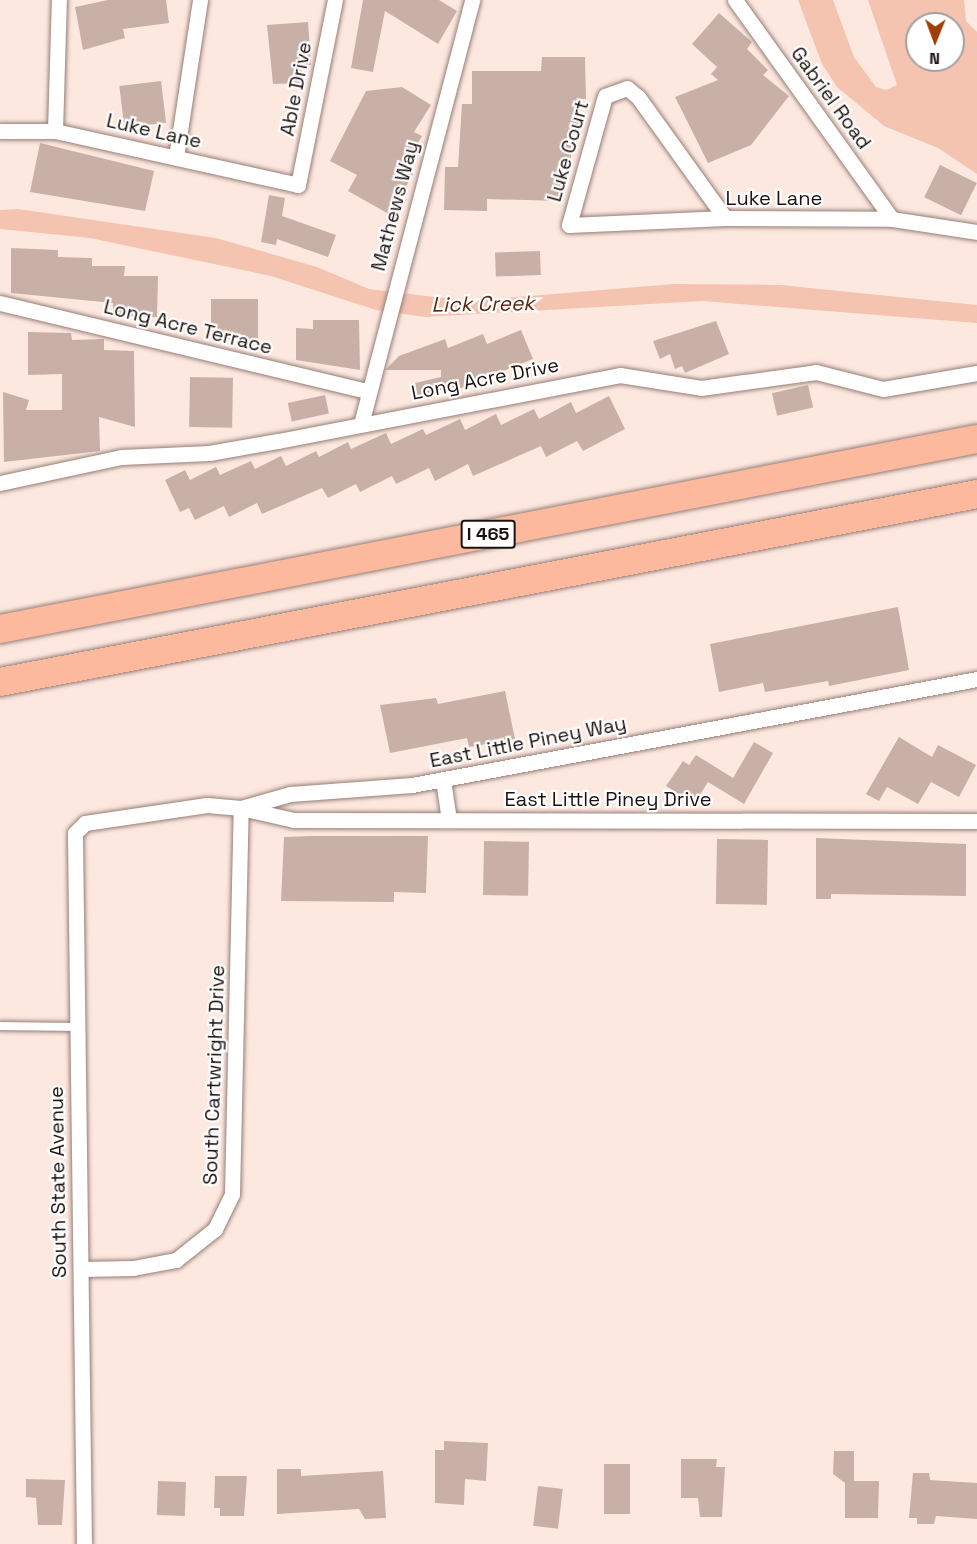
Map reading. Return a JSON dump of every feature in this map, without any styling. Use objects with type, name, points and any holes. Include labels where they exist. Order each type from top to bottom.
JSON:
[{"type":"highway","name":"I 465","points":[[0,629],[977,439]]},
{"type":"highway","points":[[0,682],[977,494]]},
{"type":"street","points":[[55,130],[59,0]]},
{"type":"street","points":[[176,157],[200,0]]},
{"type":"street","name":"Able Drive","points":[[298,185],[335,0]]},
{"type":"street","name":"Mathews Way","points":[[361,424],[366,391],[472,0]]},
{"type":"street","name":"Gabriel Road","points":[[735,0],[892,219]]},
{"type":"street","name":"Luke Court","points":[[569,225],[603,101],[617,88],[638,97],[725,218]]},
{"type":"street","name":"Luke Lane","points":[[0,131],[55,130],[298,185]]},
{"type":"street","name":"Luke Lane","points":[[569,225],[725,218],[892,219],[977,232]]},
{"type":"street","name":"Long Acre Terrace","points":[[0,303],[366,391]]},
{"type":"street","name":"Long Acre Drive","points":[[0,483],[121,458],[209,453],[620,375],[701,388],[816,372],[884,389],[977,373]]},
{"type":"street","name":"East Little Piney Way","points":[[85,823],[207,805],[241,808],[290,794],[443,780],[977,679]]},
{"type":"street","points":[[443,780],[449,820]]},
{"type":"street","name":"East Little Piney Drive","points":[[241,808],[294,819],[977,821]]},
{"type":"street","name":"South Cartwright Drive","points":[[81,1269],[133,1268],[176,1260],[215,1229],[232,1194],[241,808]]},
{"type":"street","name":"South State Avenue","points":[[84,1544],[74,846],[75,833],[85,823]]},
{"type":"lane","points":[[0,1026],[76,1027]]},
{"type":"water","points":[[798,0],[833,0],[854,57],[876,87],[886,90],[897,85],[868,0],[964,0],[966,21],[977,32],[977,174],[938,148],[884,126],[837,87],[822,64]]},
{"type":"water","name":"Lick Creek","points":[[18,209],[216,238],[317,267],[369,289],[468,301],[674,284],[781,285],[977,305],[977,323],[703,301],[425,317],[376,310],[271,276],[90,238],[0,229],[0,210]]},
{"type":"building","points":[[108,0],[166,0],[169,23],[123,29],[125,38],[83,50],[75,7]]},
{"type":"building","points":[[363,0],[439,0],[457,11],[438,44],[385,11],[373,72],[351,68]]},
{"type":"building","points":[[719,13],[752,42],[747,49],[768,70],[763,75],[789,96],[751,145],[708,163],[675,97],[718,80],[711,74],[717,67],[692,44]]},
{"type":"building","points":[[308,22],[311,65],[301,66],[302,83],[273,84],[267,25]]},
{"type":"building","points":[[542,57],[585,57],[586,99],[579,99],[579,132],[571,132],[571,163],[561,163],[560,201],[487,199],[487,211],[444,210],[445,167],[458,167],[462,104],[472,104],[472,71],[541,71]]},
{"type":"building","points":[[161,81],[166,123],[124,128],[119,86]]},
{"type":"building","points":[[402,87],[431,105],[414,132],[422,136],[406,164],[413,174],[399,199],[407,199],[396,218],[348,191],[357,175],[330,161],[366,91]]},
{"type":"building","points":[[40,143],[154,171],[145,211],[30,192]]},
{"type":"building","points":[[940,165],[977,183],[961,215],[924,197]]},
{"type":"building","points":[[269,195],[285,198],[282,216],[336,235],[328,257],[277,239],[276,245],[261,242]]},
{"type":"building","points":[[11,248],[58,250],[58,257],[92,258],[92,266],[125,266],[124,276],[158,276],[157,317],[113,316],[113,303],[11,293]]},
{"type":"building","points":[[540,251],[541,275],[496,277],[495,253]]},
{"type":"building","points":[[211,299],[258,299],[258,339],[211,339]]},
{"type":"building","points":[[313,320],[359,320],[360,370],[296,360],[296,328],[313,329]]},
{"type":"building","points":[[716,321],[729,354],[685,373],[682,366],[675,369],[670,354],[660,359],[653,341]]},
{"type":"building","points":[[521,330],[533,359],[454,391],[452,385],[417,400],[411,384],[441,377],[441,370],[385,370],[399,356],[445,339],[448,348],[483,334],[487,344]]},
{"type":"building","points":[[28,332],[71,333],[72,340],[104,339],[104,350],[134,351],[135,427],[99,417],[100,451],[4,462],[3,392],[29,400],[26,410],[62,410],[62,374],[28,375]]},
{"type":"building","points":[[190,377],[233,378],[232,428],[189,427]]},
{"type":"building","points":[[808,385],[813,407],[777,416],[772,393]]},
{"type":"building","points":[[325,395],[329,414],[292,421],[288,403]]},
{"type":"building","points":[[609,396],[625,429],[583,451],[577,441],[546,457],[541,446],[473,476],[468,464],[435,481],[429,468],[396,484],[392,476],[360,492],[356,484],[328,498],[322,488],[262,514],[257,503],[229,517],[224,506],[195,520],[189,508],[180,512],[165,480],[185,470],[190,480],[216,467],[220,475],[251,461],[255,469],[281,456],[286,466],[316,451],[319,457],[348,442],[351,449],[386,433],[391,444],[423,429],[426,435],[460,419],[465,430],[496,414],[501,425],[534,409],[539,419],[571,402],[576,413]]},
{"type":"building","points":[[898,607],[909,670],[829,686],[828,681],[765,692],[763,683],[719,692],[710,644]]},
{"type":"building","points":[[505,691],[515,739],[469,747],[467,738],[390,753],[380,705],[436,698],[438,704]]},
{"type":"building","points":[[899,737],[932,757],[938,745],[976,765],[959,797],[931,782],[918,804],[887,787],[879,801],[866,794]]},
{"type":"building","points":[[754,742],[773,753],[744,804],[708,782],[694,804],[666,786],[683,761],[689,765],[696,755],[733,778]]},
{"type":"building","points":[[428,836],[426,893],[394,892],[394,902],[281,901],[284,837]]},
{"type":"building","points":[[816,838],[966,844],[966,896],[831,894],[831,899],[816,899]]},
{"type":"building","points":[[717,839],[768,840],[767,905],[716,904]]},
{"type":"building","points":[[484,841],[529,842],[528,896],[483,895]]},
{"type":"building","points":[[444,1441],[488,1443],[486,1481],[465,1479],[464,1505],[435,1503],[435,1450],[444,1450]]},
{"type":"building","points":[[834,1451],[854,1451],[854,1481],[879,1481],[878,1518],[845,1518],[845,1483],[833,1474]]},
{"type":"building","points":[[681,1459],[717,1459],[716,1467],[725,1467],[722,1517],[700,1517],[698,1498],[681,1498]]},
{"type":"building","points":[[604,1464],[630,1464],[630,1514],[604,1514]]},
{"type":"building","points":[[277,1469],[301,1469],[301,1476],[383,1471],[386,1518],[365,1519],[359,1509],[277,1514]]},
{"type":"building","points":[[913,1473],[929,1473],[930,1480],[977,1483],[977,1519],[936,1516],[934,1524],[917,1524],[917,1518],[909,1518]]},
{"type":"building","points":[[215,1476],[247,1476],[244,1516],[220,1516],[220,1508],[214,1508]]},
{"type":"building","points":[[26,1479],[65,1480],[62,1525],[38,1525],[36,1498],[26,1497]]},
{"type":"building","points":[[158,1481],[186,1482],[185,1516],[157,1515]]},
{"type":"building","points":[[538,1486],[563,1489],[558,1529],[533,1526]]}]
